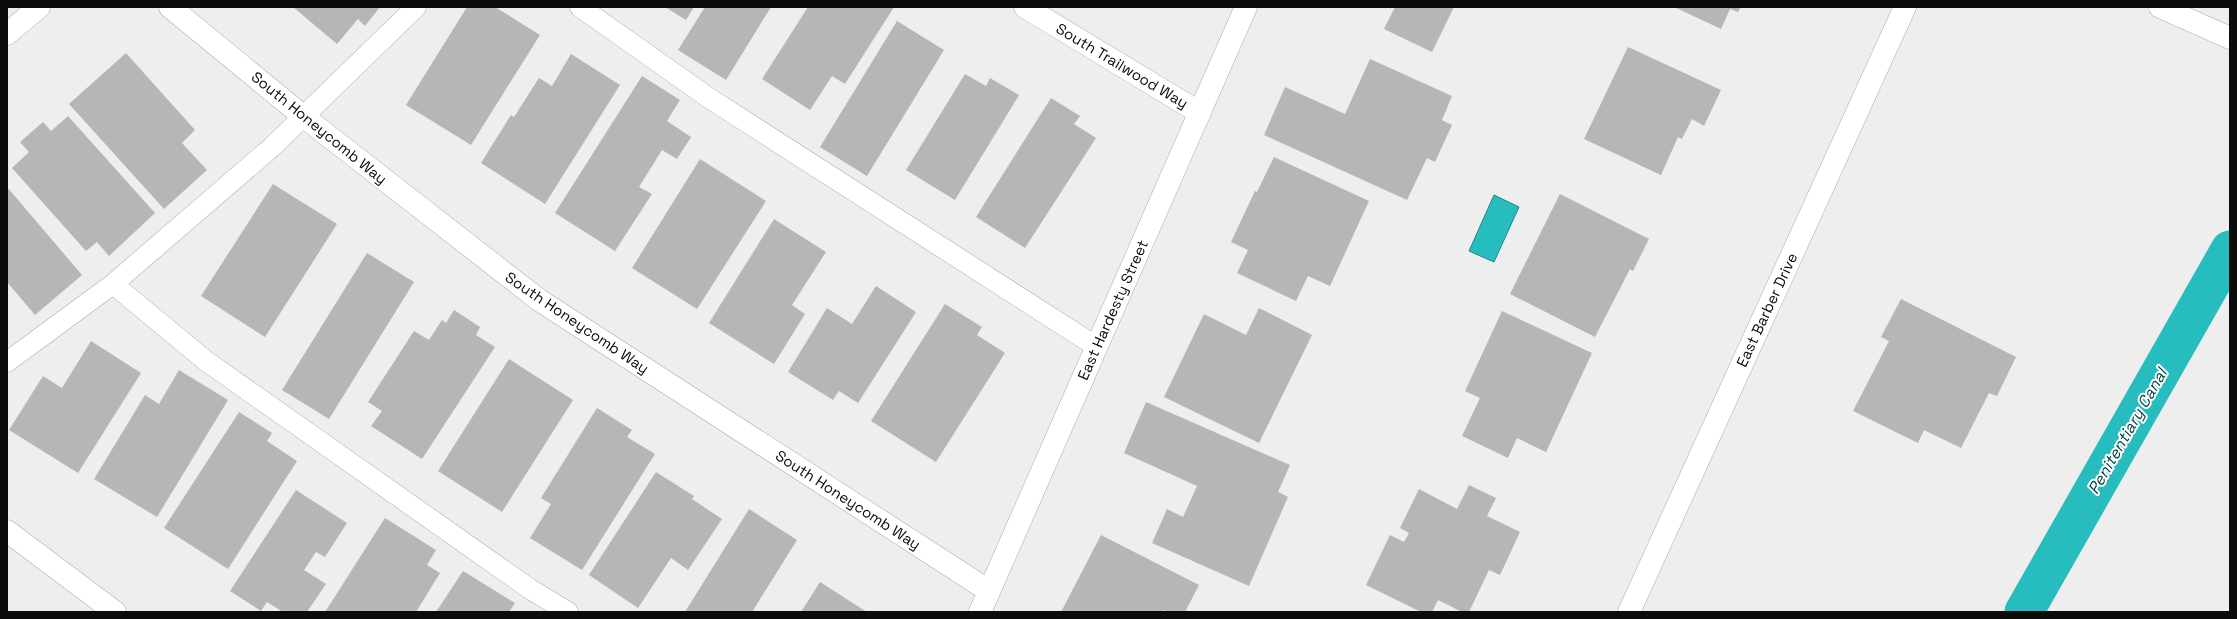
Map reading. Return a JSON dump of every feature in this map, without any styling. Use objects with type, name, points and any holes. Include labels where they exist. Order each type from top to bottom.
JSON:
[{"type":"street","points":[[7,34],[39,7]]},
{"type":"street","name":"South Honeycomb Way","points":[[170,7],[304,117],[538,300],[989,591]]},
{"type":"street","name":"South Trailwood Way","points":[[1024,7],[1200,113]]},
{"type":"street","name":"East Hardesty Street","points":[[980,612],[1246,7]]},
{"type":"street","name":"East Barber Drive","points":[[1628,612],[1905,7]]},
{"type":"street","points":[[2160,7],[2230,38]]},
{"type":"street","points":[[7,531],[115,612]]},
{"type":"lane","points":[[7,362],[114,284],[272,147],[416,7]]},
{"type":"lane","points":[[580,7],[709,98],[1097,347]]},
{"type":"lane","points":[[114,284],[206,361],[524,584],[568,612]]},
{"type":"water","points":[[1494,195],[1519,207],[1494,262],[1469,251]]},
{"type":"building","points":[[293,7],[380,7],[365,26],[358,19],[337,44]]},
{"type":"building","points":[[467,7],[495,7],[540,35],[471,145],[406,105]]},
{"type":"building","points":[[665,7],[694,7],[686,20]]},
{"type":"building","points":[[705,7],[771,7],[726,80],[678,50]]},
{"type":"building","points":[[808,7],[894,7],[845,84],[832,76],[810,110],[762,79]]},
{"type":"building","points":[[1395,7],[1454,7],[1432,52],[1384,29]]},
{"type":"building","points":[[1674,7],[1741,7],[1738,12],[1730,9],[1721,29]]},
{"type":"building","points":[[897,21],[944,50],[867,176],[820,147]]},
{"type":"building","points":[[1628,47],[1721,90],[1704,126],[1692,119],[1682,139],[1678,137],[1661,175],[1584,139]]},
{"type":"building","points":[[126,53],[195,130],[182,143],[207,170],[164,209],[69,104]]},
{"type":"building","points":[[571,54],[620,85],[545,204],[481,163],[511,115],[514,117],[539,78],[552,86]]},
{"type":"building","points":[[1370,59],[1452,96],[1442,120],[1452,125],[1435,162],[1427,158],[1407,200],[1264,135],[1285,87],[1345,114]]},
{"type":"building","points":[[965,74],[986,86],[990,78],[1019,95],[955,200],[906,170]]},
{"type":"building","points":[[642,76],[680,100],[667,121],[691,137],[677,159],[662,150],[639,187],[652,194],[615,251],[555,213]]},
{"type":"building","points":[[1051,98],[1080,116],[1074,124],[1096,138],[1025,248],[976,217]]},
{"type":"building","points":[[68,116],[155,213],[109,256],[97,242],[86,251],[12,168],[29,152],[20,142],[43,122],[51,131]]},
{"type":"building","points":[[1274,157],[1369,201],[1330,286],[1308,276],[1296,301],[1237,273],[1248,250],[1231,242],[1255,191],[1257,192]]},
{"type":"building","points":[[700,159],[766,201],[697,309],[632,268]]},
{"type":"building","points":[[273,184],[337,224],[265,337],[201,296]]},
{"type":"building","points":[[7,187],[82,275],[35,315],[7,282]]},
{"type":"building","points":[[1560,194],[1649,239],[1633,271],[1630,269],[1595,337],[1510,294]]},
{"type":"building","points":[[774,219],[826,252],[792,305],[805,314],[774,364],[709,323]]},
{"type":"building","points":[[367,253],[414,282],[329,419],[282,390]]},
{"type":"building","points":[[876,286],[916,312],[858,403],[839,391],[833,400],[788,372],[827,308],[852,324]]},
{"type":"building","points":[[1901,299],[2016,357],[1997,396],[1989,393],[1961,448],[1924,430],[1918,443],[1853,411],[1889,341],[1881,337]]},
{"type":"building","points":[[945,304],[982,327],[977,335],[1005,353],[936,462],[871,421]]},
{"type":"building","points":[[1259,308],[1312,335],[1259,443],[1164,397],[1204,314],[1246,335]]},
{"type":"building","points":[[454,310],[480,327],[476,335],[495,347],[422,459],[371,426],[382,411],[368,402],[414,331],[429,340],[442,320],[446,323]]},
{"type":"building","points":[[1502,311],[1592,353],[1546,452],[1517,438],[1508,458],[1462,436],[1480,398],[1465,391]]},
{"type":"building","points":[[91,341],[141,373],[78,473],[9,430],[43,376],[62,388]]},
{"type":"building","points":[[509,359],[573,400],[502,512],[438,471]]},
{"type":"building","points":[[179,370],[228,400],[157,517],[94,479],[145,395],[159,404]]},
{"type":"building","points":[[1146,402],[1290,465],[1278,492],[1288,497],[1249,586],[1152,543],[1167,509],[1183,517],[1197,486],[1124,453]]},
{"type":"building","points":[[597,408],[632,430],[627,437],[655,454],[582,570],[530,538],[551,504],[541,498]]},
{"type":"building","points":[[239,412],[272,433],[267,441],[297,461],[228,569],[164,528]]},
{"type":"building","points":[[656,472],[694,496],[692,499],[722,519],[688,570],[671,558],[638,608],[589,575]]},
{"type":"building","points":[[1469,485],[1496,498],[1487,516],[1520,532],[1500,575],[1489,570],[1469,612],[1462,612],[1438,600],[1432,612],[1421,612],[1366,585],[1390,535],[1404,542],[1409,533],[1400,528],[1419,489],[1457,509]]},
{"type":"building","points":[[296,490],[347,523],[325,557],[316,552],[304,570],[326,584],[307,612],[283,612],[267,602],[261,611],[230,591]]},
{"type":"building","points":[[749,509],[797,540],[752,612],[685,612]]},
{"type":"building","points":[[385,518],[436,550],[427,565],[440,573],[416,612],[325,612]]},
{"type":"building","points":[[1101,535],[1199,585],[1185,612],[1167,612],[1163,610],[1162,612],[1061,612]]},
{"type":"building","points":[[463,571],[515,603],[509,612],[436,612]]},
{"type":"building","points":[[820,582],[867,612],[801,612]]},
{"type":"waterway","name":"Penitentiary Canal","points":[[2024,612],[2230,250]]}]
